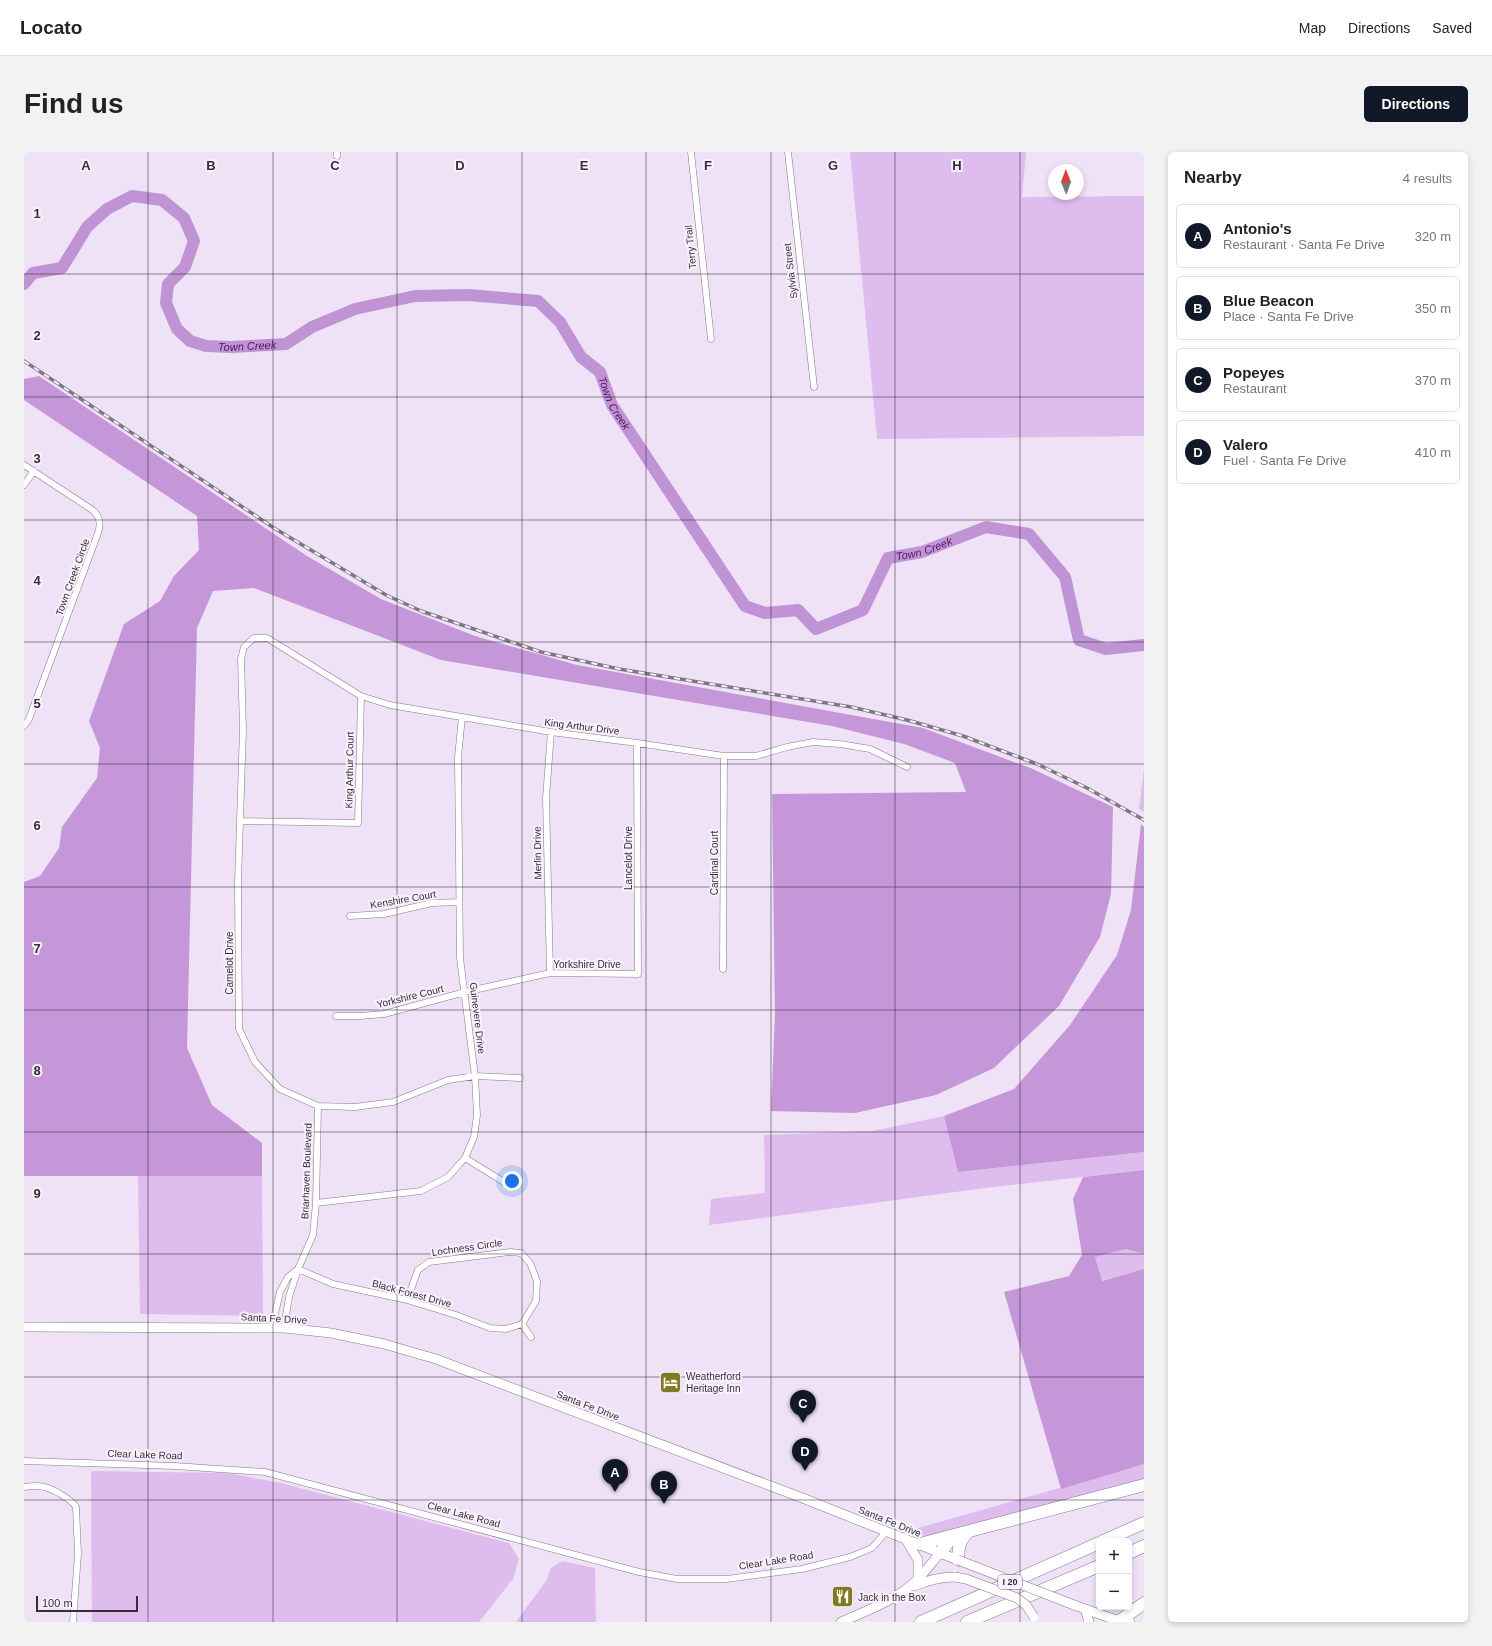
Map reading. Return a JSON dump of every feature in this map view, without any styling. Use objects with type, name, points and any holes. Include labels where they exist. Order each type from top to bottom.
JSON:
[{"type":"highway","points":[[920,1544],[1144,1485]]},
{"type":"highway","points":[[1110,1538],[1144,1523]]},
{"type":"highway","points":[[958,1560],[961,1540],[968,1532]]},
{"type":"highway","points":[[940,1553],[954,1536]]},
{"type":"highway","name":"I 20","points":[[921,1622],[1096,1544]]},
{"type":"highway","points":[[1132,1552],[1144,1546]]},
{"type":"highway","name":"I 20","points":[[967,1622],[1096,1567]]},
{"type":"highway","points":[[1122,1622],[1143,1608]]},
{"type":"main road","name":"Santa Fe Drive","points":[[24,1327],[272,1327],[331,1333],[384,1344],[436,1359],[887,1531],[1074,1605],[1122,1622]]},
{"type":"main road","points":[[905,1538],[918,1560],[918,1578]]},
{"type":"main road","points":[[902,1592],[918,1578],[940,1553]]},
{"type":"main road","points":[[841,1622],[884,1603],[902,1592],[928,1580],[943,1577],[966,1579],[1017,1598],[1026,1605],[1034,1620]]},
{"type":"main road","points":[[1085,1609],[1089,1622]]},
{"type":"street","name":"Terry Trail","points":[[691,152],[711,339]]},
{"type":"street","name":"Sylvia Street","points":[[788,152],[814,387]]},
{"type":"street","name":"Town Creek Circle","points":[[24,465],[94,511],[98,517],[100,528],[29,719],[24,726]]},
{"type":"street","points":[[24,485],[34,471]]},
{"type":"street","name":"Camelot Drive","points":[[266,638],[254,638],[244,647],[241,659],[243,729],[238,882],[239,1029],[255,1062],[280,1089],[318,1106],[355,1107],[393,1102],[448,1080],[475,1076],[520,1078]]},
{"type":"street","name":"King Arthur Drive","points":[[266,638],[361,696],[390,705],[551,732],[724,756],[756,756],[787,747],[813,742],[840,744],[870,750],[907,767]]},
{"type":"street","name":"King Arthur Court","points":[[240,821],[358,823],[361,696]]},
{"type":"street","name":"Guinevere Drive","points":[[316,1203],[422,1191],[448,1177],[465,1158],[474,1137],[477,1115],[475,1076],[460,958],[458,757],[462,717]]},
{"type":"street","name":"Merlin Drive","points":[[550,973],[546,798],[551,732]]},
{"type":"street","name":"Lancelot Drive","points":[[637,743],[638,974]]},
{"type":"street","name":"Cardinal Court","points":[[723,970],[724,756]]},
{"type":"street","name":"Kenshire Court","points":[[350,916],[384,914],[432,903],[459,902]]},
{"type":"street","name":"Yorkshire Drive","points":[[465,992],[550,973],[638,974]]},
{"type":"street","name":"Yorkshire Court","points":[[336,1016],[384,1014],[465,992]]},
{"type":"street","name":"Briarhaven Boulevard","points":[[284,1328],[289,1297],[298,1269],[313,1235],[316,1203],[318,1106]]},
{"type":"street","points":[[465,1158],[504,1182],[515,1180]]},
{"type":"street","name":"Lochness Circle","points":[[407,1300],[418,1270],[429,1262],[510,1252],[521,1253],[530,1263],[537,1281],[536,1301],[522,1324]]},
{"type":"street","points":[[272,1327],[280,1292],[288,1277],[298,1269]]},
{"type":"street","name":"Black Forest Drive","points":[[298,1269],[333,1284],[407,1300],[456,1315],[490,1328],[506,1329],[522,1324]]},
{"type":"street","points":[[522,1324],[531,1337]]},
{"type":"street","name":"Clear Lake Road","points":[[24,1461],[175,1466],[264,1472],[639,1572],[677,1579],[727,1579],[802,1569],[850,1557],[872,1548],[887,1531]]},
{"type":"street","points":[[24,1487],[43,1486],[71,1501],[76,1507],[78,1554],[73,1622]]},
{"type":"shaded area","points":[[850,152],[1026,152],[1022,197],[1048,197],[1048,200],[1084,200],[1084,196],[1144,196],[1144,436],[877,439]]},
{"type":"shaded area","points":[[39,376],[307,556],[381,599],[475,636],[577,665],[923,728],[1033,769],[1113,807],[1111,894],[1100,937],[1059,1006],[994,1068],[936,1095],[855,1113],[771,1111],[775,1014],[772,794],[966,792],[955,763],[904,744],[832,726],[441,660],[254,588],[213,591],[197,628],[187,1048],[212,1105],[262,1143],[262,1176],[24,1176],[24,882],[40,876],[59,848],[62,827],[97,778],[100,748],[89,721],[124,624],[160,601],[174,576],[199,550],[197,516],[24,400],[24,379]]},
{"type":"shaded area","points":[[1144,768],[1144,812],[1139,809]]},
{"type":"shaded area","points":[[1141,824],[1144,827],[1144,1152],[958,1172],[944,1116],[1014,1089],[1070,1025],[1117,955],[1131,910]]},
{"type":"shaded area","points":[[944,1116],[958,1172],[1144,1152],[1144,1170],[985,1188],[709,1225],[711,1199],[765,1193],[764,1135],[873,1131]]},
{"type":"shaded area","points":[[1144,1170],[1144,1254],[1126,1249],[1095,1257],[1102,1281],[1144,1269],[1144,1464],[1061,1489],[1004,1292],[1069,1276],[1082,1255],[1073,1199],[1083,1177]]},
{"type":"shaded area","points":[[138,1176],[262,1176],[263,1316],[140,1314]]},
{"type":"shaded area","points":[[1126,1249],[1144,1254],[1144,1269],[1101,1281],[1095,1257]]},
{"type":"shaded area","points":[[1144,1464],[1144,1480],[926,1537],[917,1534],[915,1529]]},
{"type":"shaded area","points":[[91,1471],[227,1473],[281,1483],[509,1543],[519,1559],[513,1579],[479,1622],[92,1622]]},
{"type":"shaded area","points":[[562,1561],[595,1568],[596,1622],[516,1622],[546,1581],[551,1568]]},
{"type":"waterway","name":"Town Creek","points":[[24,284],[33,273],[62,268],[87,227],[107,209],[132,196],[162,200],[184,218],[194,241],[185,267],[168,284],[166,303],[177,329],[190,341],[206,346],[231,347],[286,344],[312,327],[355,309],[415,296],[468,295],[538,301],[560,322],[581,357],[600,372],[612,405],[745,606],[765,613],[798,610],[816,629],[863,610],[888,558],[922,552],[986,527],[1029,534],[1065,577],[1079,640],[1106,649],[1144,645]]},
{"type":"railway","points":[[24,361],[274,528],[386,595],[421,611],[541,652],[619,669],[851,707],[907,720],[963,736],[1037,764],[1087,788],[1144,820]]},
{"type":"place","name":"Weatherford Heritage Inn","points":[[671,1382]]},
{"type":"place","name":"Popeyes","points":[[803,1423]]},
{"type":"place","name":"Valero","points":[[805,1471]]},
{"type":"place","name":"Antonio's","points":[[615,1492]]},
{"type":"place","name":"Blue Beacon","points":[[664,1504]]},
{"type":"place","name":"Jack in the Box","points":[[842,1597]]}]
